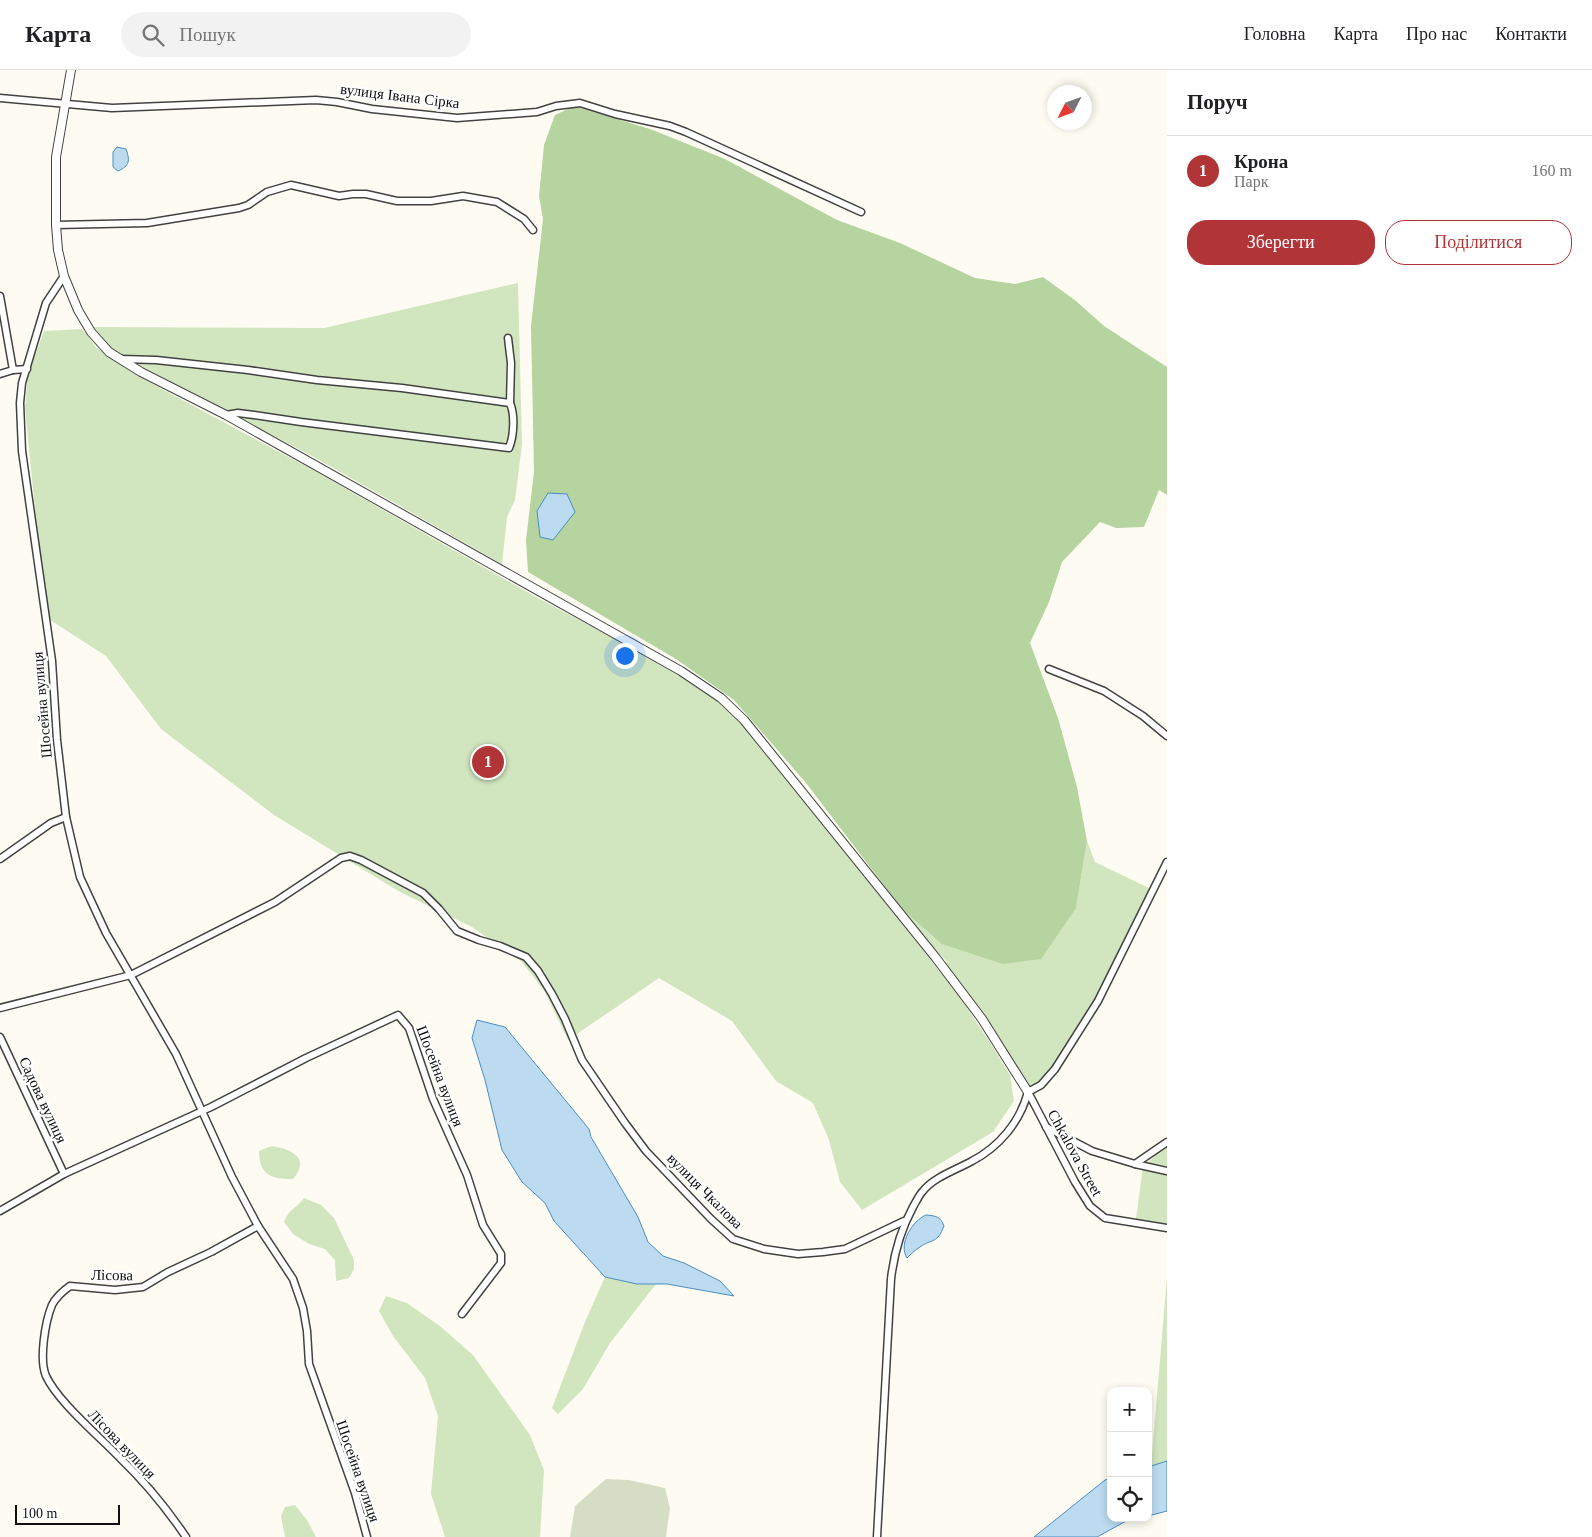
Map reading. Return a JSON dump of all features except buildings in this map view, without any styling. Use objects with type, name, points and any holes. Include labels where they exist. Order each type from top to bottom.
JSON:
[{"type":"street","points":[[71,70],[56,157],[56,226],[58,250],[64,276],[78,310],[91,332],[110,352],[141,372],[226,416],[681,671],[721,698],[744,720],[936,958],[982,1019],[1028,1092]]},
{"type":"street","name":"вулиця Івана Сірка","points":[[0,98],[112,108],[316,100],[372,109],[457,118],[537,112],[556,106],[580,103],[615,114],[670,126],[686,132],[861,212]]},
{"type":"street","points":[[56,226],[148,223],[234,209],[248,205],[278,187],[290,185],[339,196],[366,194],[397,201],[431,201],[463,196],[482,199],[497,202],[524,219],[533,230]]},
{"type":"street","name":"Шосейна вулиця","points":[[64,276],[46,303],[22,383],[20,403],[22,451],[52,661],[57,740],[66,817],[80,877],[106,933],[176,1054],[228,1168],[258,1226],[293,1279],[303,1308],[307,1331],[309,1364],[355,1493],[368,1537]]},
{"type":"street","points":[[0,296],[12,370]]},
{"type":"street","points":[[226,416],[238,413],[509,448],[512,429],[512,407],[510,403],[508,338]]},
{"type":"street","points":[[120,359],[156,360],[248,370],[510,403]]},
{"type":"street","points":[[0,374],[12,370],[27,369]]},
{"type":"street","points":[[1049,669],[1104,691],[1143,716],[1167,736]]},
{"type":"street","points":[[0,859],[51,823],[66,817]]},
{"type":"street","name":"вулиця Чкалова","points":[[131,975],[275,902],[341,858],[350,856],[362,860],[423,893],[439,909],[456,931],[526,957],[538,970],[552,994],[582,1060],[625,1123],[646,1151],[711,1219],[733,1239],[764,1249],[798,1254],[830,1251],[845,1249],[904,1221]]},
{"type":"street","points":[[877,1537],[890,1279],[894,1251],[904,1221],[923,1190],[945,1174],[973,1161],[997,1143],[1016,1121],[1024,1106],[1028,1092],[1041,1085],[1055,1069],[1098,1001],[1167,862]]},
{"type":"street","points":[[0,1008],[131,975]]},
{"type":"street","name":"Шосейна вулиця","points":[[0,1211],[64,1174],[237,1095],[306,1058],[398,1014],[409,1028],[433,1098],[464,1169],[483,1225],[501,1254],[501,1263],[462,1314]]},
{"type":"street","name":"Садова вулиця","points":[[0,1037],[64,1174]]},
{"type":"street","name":"Chkalova Street","points":[[1028,1092],[1075,1182],[1090,1206],[1105,1218],[1167,1228]]},
{"type":"street","points":[[1046,1127],[1092,1151],[1167,1172]]},
{"type":"street","points":[[1135,1164],[1167,1142]]},
{"type":"street","name":"Лісова","points":[[43,1367],[45,1338],[53,1305],[58,1296],[70,1286],[115,1290],[143,1287],[168,1272],[219,1248],[258,1226]]},
{"type":"street","name":"Лісова вулиця","points":[[43,1367],[52,1388],[149,1489],[186,1537]]},
{"type":"green space","points":[[574,106],[650,129],[725,159],[837,220],[900,243],[975,278],[1015,284],[1043,277],[1076,301],[1104,326],[1167,367],[1167,495],[1159,490],[1144,527],[1116,528],[1100,522],[1062,562],[1049,602],[1030,643],[1058,718],[1077,787],[1087,841],[1076,908],[1041,959],[1003,964],[942,944],[902,909],[806,783],[734,700],[676,659],[528,572],[526,540],[534,472],[531,326],[543,219],[539,196],[544,145],[555,115]]},
{"type":"green space","points":[[518,283],[522,444],[515,500],[507,517],[502,564],[312,456],[113,351],[93,327],[324,328]]},
{"type":"green space","points":[[82,329],[96,347],[132,373],[313,470],[536,597],[611,637],[690,682],[735,715],[957,993],[991,1044],[1010,1075],[1014,1101],[993,1132],[862,1210],[840,1182],[829,1140],[813,1103],[776,1081],[732,1021],[659,978],[568,1040],[545,992],[522,962],[472,927],[400,892],[274,815],[161,729],[106,656],[50,620],[36,520],[25,408],[28,375],[44,331]]},
{"type":"green space","points":[[1087,841],[1095,862],[1157,892],[1094,1016],[1047,1086],[1029,1088],[941,962],[947,962],[899,909],[1076,908]]},
{"type":"green space","points":[[1167,1145],[1167,1225],[1136,1219],[1143,1167]]},
{"type":"green space","points":[[272,1146],[292,1152],[299,1160],[298,1172],[293,1179],[273,1177],[264,1171],[261,1166],[259,1151]]},
{"type":"green space","points":[[304,1198],[321,1205],[334,1218],[354,1260],[354,1269],[349,1278],[336,1281],[335,1260],[325,1249],[309,1244],[293,1234],[284,1222],[288,1214]]},
{"type":"green space","points":[[605,1277],[637,1284],[656,1284],[610,1343],[583,1389],[558,1414],[552,1408],[585,1322]]},
{"type":"green space","points":[[1167,1277],[1167,1461],[1152,1466]]},
{"type":"green space","points":[[386,1296],[407,1303],[441,1327],[473,1355],[530,1435],[544,1470],[540,1537],[445,1537],[431,1494],[438,1416],[425,1378],[393,1336],[379,1311]]},
{"type":"green space","points":[[606,1479],[629,1480],[665,1488],[670,1508],[666,1537],[570,1537],[575,1506]]},
{"type":"green space","points":[[295,1505],[307,1520],[316,1537],[285,1537],[281,1516],[285,1507]]},
{"type":"water","points":[[117,147],[126,149],[128,156],[127,165],[118,171],[113,167],[113,152]]},
{"type":"water","points":[[548,493],[567,494],[575,512],[553,540],[540,537],[537,511]]},
{"type":"water","points":[[477,1020],[505,1027],[589,1129],[591,1137],[638,1217],[648,1242],[663,1256],[684,1263],[720,1281],[734,1296],[667,1284],[637,1284],[605,1277],[554,1221],[545,1203],[522,1182],[502,1150],[485,1080],[472,1038]]},
{"type":"water","points":[[926,1215],[939,1218],[944,1226],[937,1238],[918,1248],[907,1258],[904,1246],[905,1240],[916,1222]]},
{"type":"water","points":[[1167,1461],[1167,1511],[1152,1515],[1152,1477],[1152,1466]]},
{"type":"water","points":[[1107,1479],[1107,1522],[1124,1522],[1097,1537],[1034,1537]]},
{"type":"place","name":"Крона","points":[[488,762]]}]
